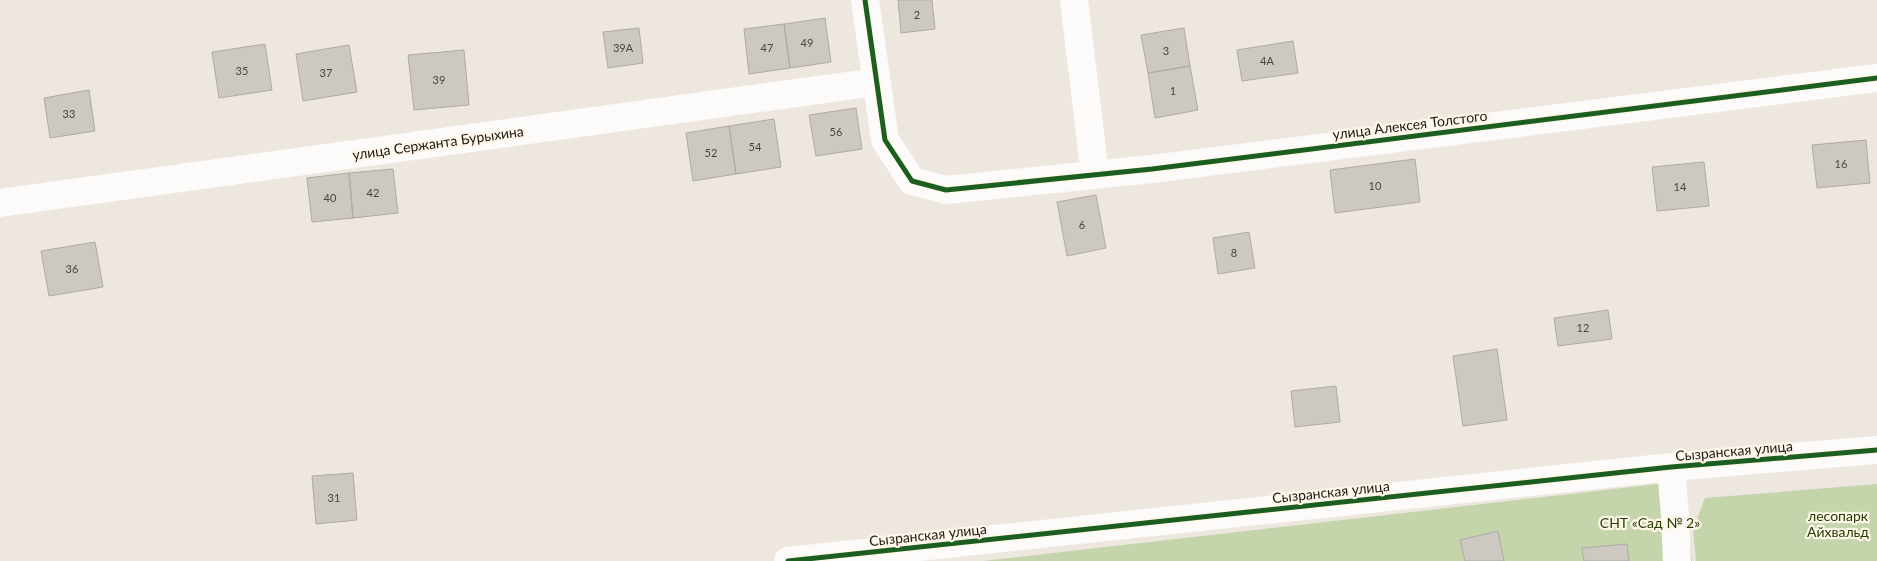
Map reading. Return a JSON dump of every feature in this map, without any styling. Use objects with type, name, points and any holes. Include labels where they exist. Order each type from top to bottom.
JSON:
[{"type":"street","points":[[865,0],[876,82]]},
{"type":"street","points":[[1074,0],[1095,174]]},
{"type":"street","name":"улица Алексея Толстого","points":[[876,82],[885,140],[890,148],[912,181],[946,190],[1162,168],[1877,78]]},
{"type":"street","name":"улица Сержанта Бурыхина","points":[[0,203],[876,82]]},
{"type":"street","name":"Сызранская улица","points":[[788,561],[816,560],[1671,468],[1877,450]]},
{"type":"street","points":[[1671,468],[1676,516],[1677,561]]},
{"type":"green space","name":"СНТ «Сад № 2»","points":[[1684,481],[1692,561],[983,561]]},
{"type":"green space","name":"лесопарк Айхвальд","points":[[1877,484],[1877,561],[1696,561],[1693,529],[1705,498]]},
{"type":"building","points":[[898,0],[932,0],[935,29],[901,33]]},
{"type":"building","points":[[825,18],[831,62],[790,68],[784,24]]},
{"type":"building","points":[[784,24],[790,68],[749,74],[744,29]]},
{"type":"building","points":[[639,28],[643,63],[608,68],[603,32]]},
{"type":"building","points":[[1184,28],[1190,66],[1148,73],[1141,35]]},
{"type":"building","points":[[1293,41],[1298,73],[1242,81],[1237,50]]},
{"type":"building","points":[[265,44],[272,90],[219,98],[212,52]]},
{"type":"building","points":[[349,45],[357,92],[303,101],[296,54]]},
{"type":"building","points":[[464,50],[469,105],[414,110],[408,55]]},
{"type":"building","points":[[1190,66],[1198,110],[1155,118],[1148,73]]},
{"type":"building","points":[[89,90],[95,131],[50,138],[44,98]]},
{"type":"building","points":[[856,108],[862,149],[816,156],[809,115]]},
{"type":"building","points":[[774,119],[781,167],[736,174],[729,126]]},
{"type":"building","points":[[729,126],[736,174],[693,181],[686,133]]},
{"type":"building","points":[[1866,140],[1870,183],[1817,188],[1812,145]]},
{"type":"building","points":[[1415,159],[1420,202],[1335,213],[1330,170]]},
{"type":"building","points":[[1704,162],[1709,206],[1657,211],[1652,167]]},
{"type":"building","points":[[393,169],[398,213],[353,218],[349,173]]},
{"type":"building","points":[[349,173],[353,218],[312,222],[307,178]]},
{"type":"building","points":[[1096,195],[1106,248],[1067,256],[1057,202]]},
{"type":"building","points":[[1249,232],[1255,268],[1218,274],[1213,238]]},
{"type":"building","points":[[95,242],[103,287],[49,296],[41,251]]},
{"type":"building","points":[[1608,310],[1612,339],[1558,346],[1554,318]]},
{"type":"building","points":[[1497,349],[1507,420],[1463,426],[1453,356]]},
{"type":"building","points":[[1336,386],[1340,422],[1295,427],[1291,391]]},
{"type":"building","points":[[353,473],[357,520],[316,524],[312,476]]},
{"type":"building","points":[[1498,531],[1504,561],[1465,561],[1460,540]]},
{"type":"building","points":[[1627,544],[1629,561],[1584,561],[1582,548]]},
{"type":"cycle path","points":[[865,0],[885,140],[912,181],[946,190],[1152,169],[1877,78]]},
{"type":"cycle path","points":[[788,561],[1671,467],[1877,450]]}]
